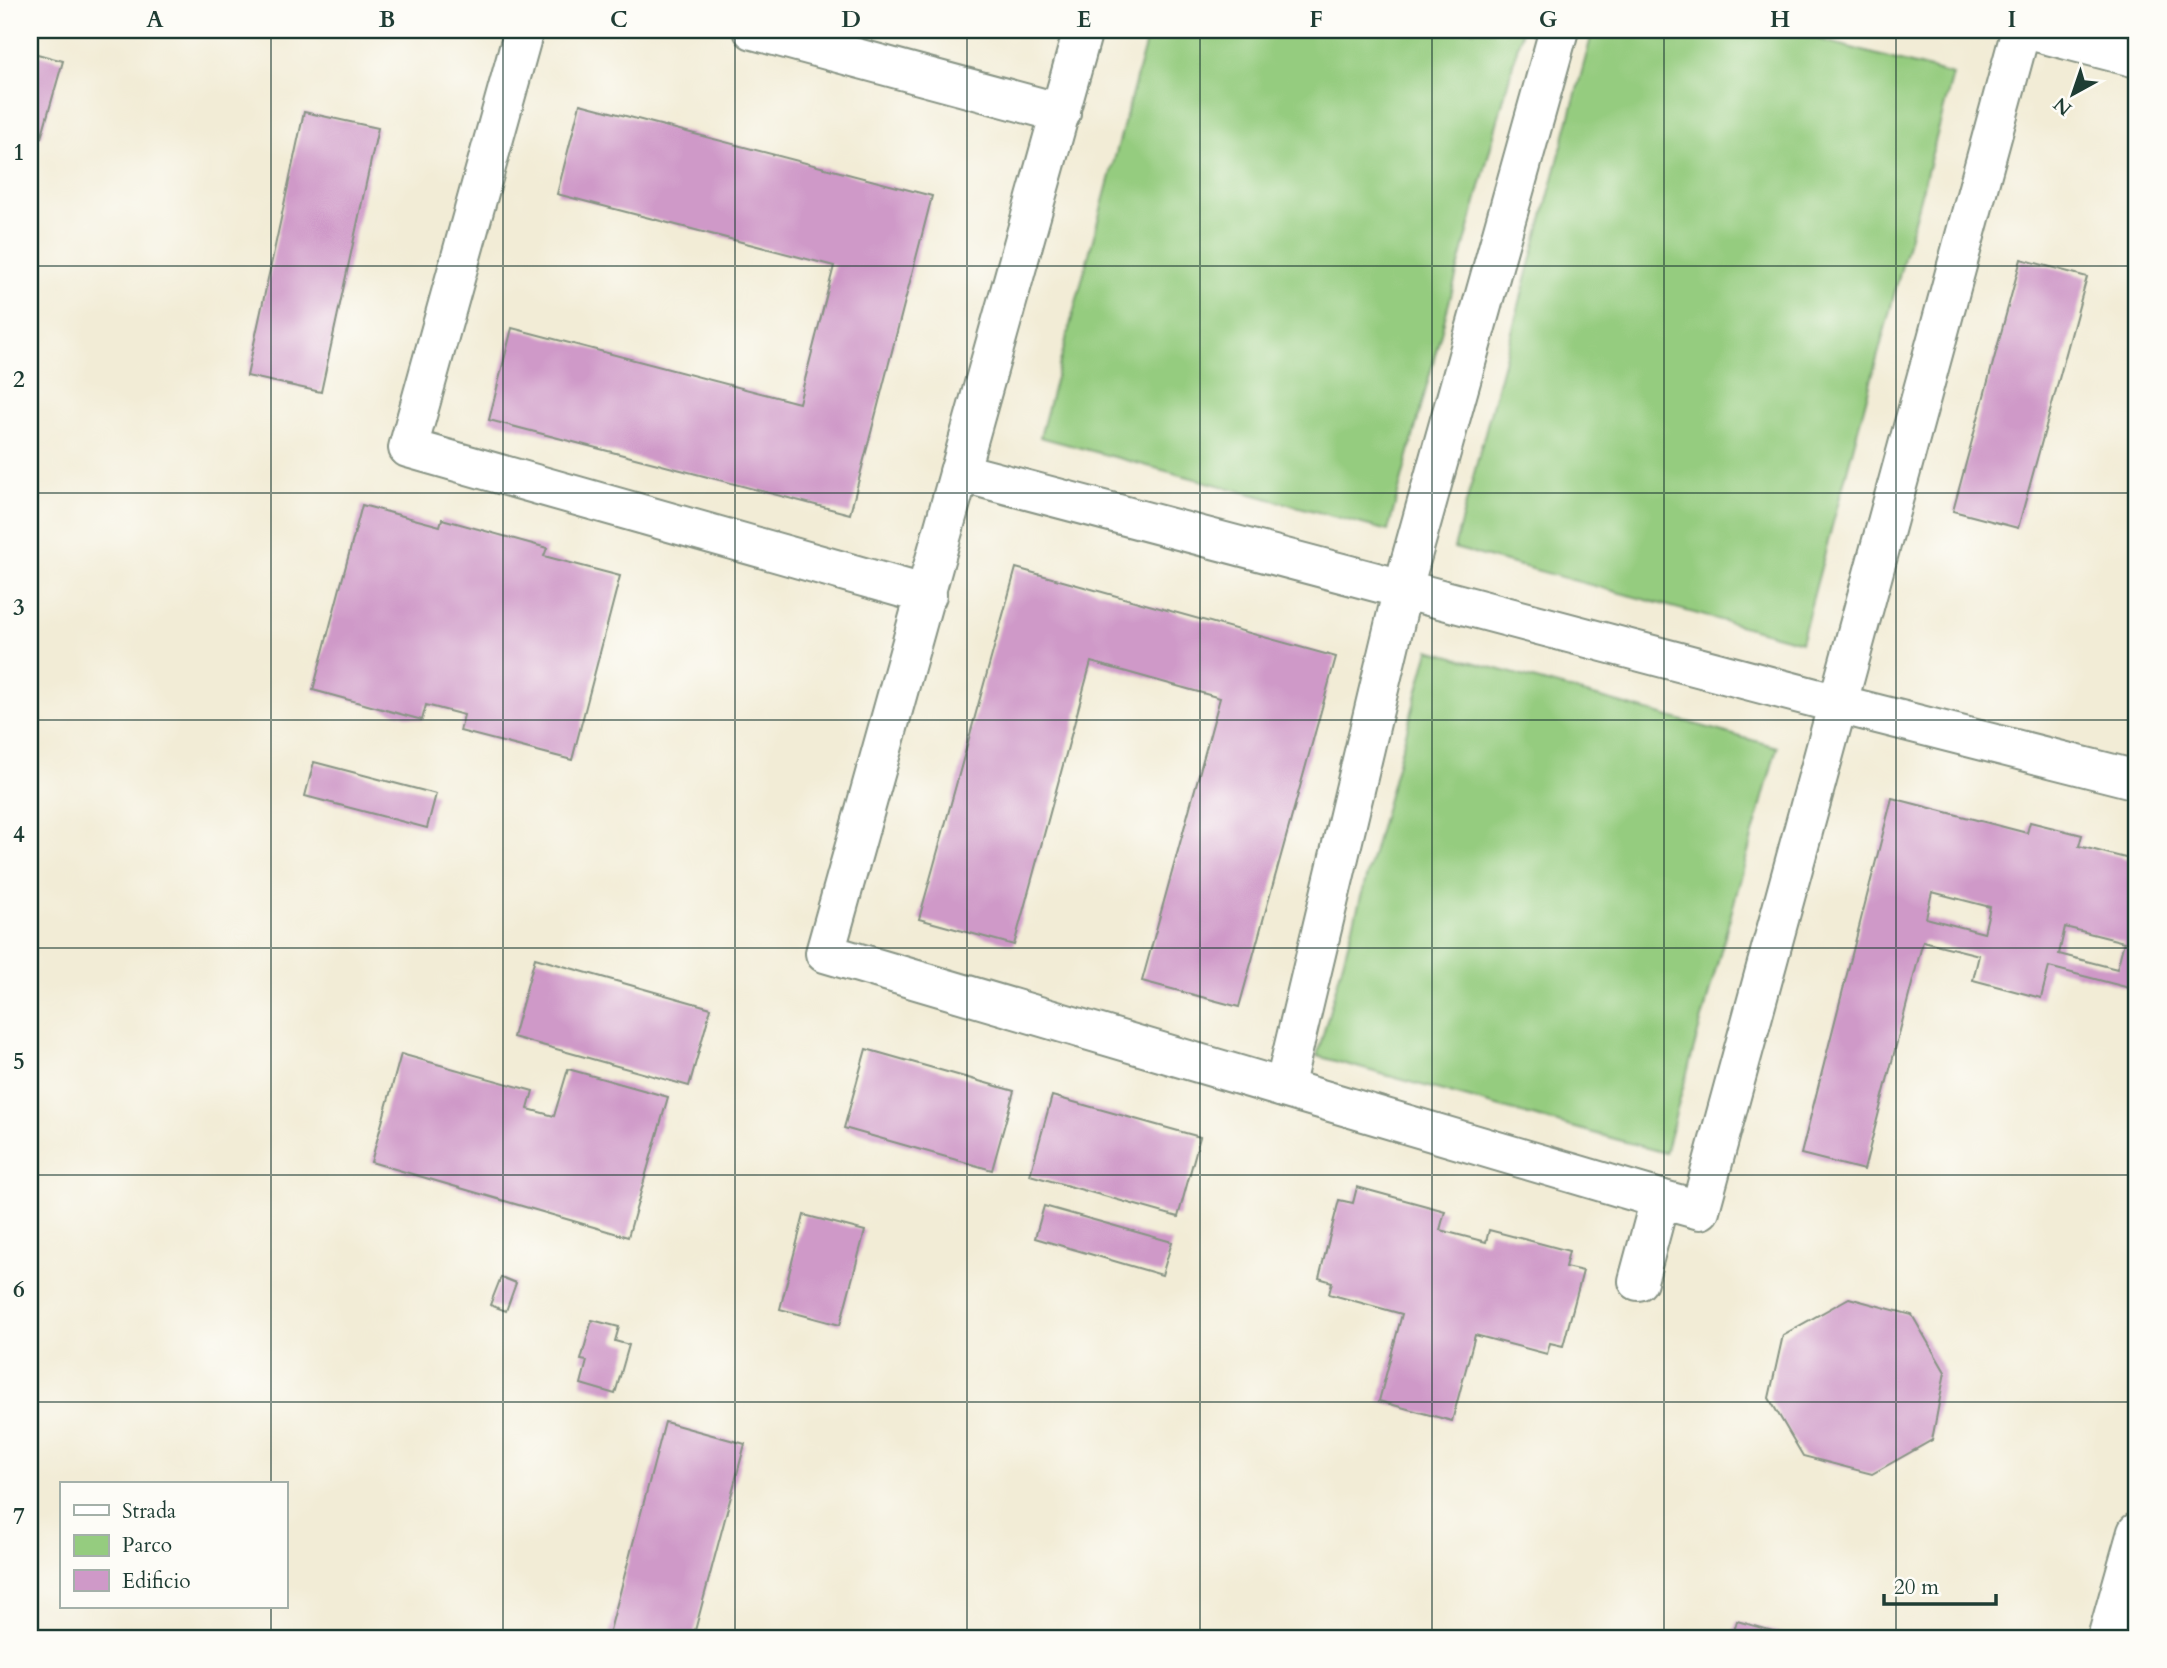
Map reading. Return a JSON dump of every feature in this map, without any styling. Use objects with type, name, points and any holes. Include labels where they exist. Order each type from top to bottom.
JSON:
[{"type":"street","points":[[524,30],[408,448],[928,595]]},
{"type":"street","points":[[753,30],[1061,113]]},
{"type":"street","points":[[1083,30],[959,472],[928,595],[825,953],[1700,1210],[2021,30]]},
{"type":"street","points":[[1284,1088],[1403,588],[1559,30]]},
{"type":"street","points":[[2029,30],[2137,58]]},
{"type":"street","points":[[959,472],[1838,704],[2137,780]]},
{"type":"street","points":[[1638,1281],[1660,1199]]},
{"type":"street","points":[[2107,1638],[2137,1532]]},
{"type":"green space","points":[[1149,30],[1522,30],[1388,531],[1040,437]]},
{"type":"green space","points":[[1593,30],[1784,30],[1953,75],[1801,642],[1454,548]]},
{"type":"green space","points":[[1429,650],[1777,747],[1665,1153],[1317,1056]]},
{"type":"building","points":[[30,52],[63,61],[41,138],[30,135]]},
{"type":"building","points":[[580,104],[932,196],[850,514],[489,420],[512,328],[799,403],[834,266],[557,194]]},
{"type":"building","points":[[304,112],[378,128],[321,392],[247,376]]},
{"type":"building","points":[[2021,259],[2087,277],[2018,528],[1953,511]]},
{"type":"building","points":[[362,505],[440,526],[442,519],[547,548],[544,556],[620,576],[572,760],[460,731],[464,715],[426,705],[422,720],[313,690]]},
{"type":"building","points":[[1016,568],[1336,657],[1239,1007],[1142,981],[1220,698],[1091,662],[1014,945],[919,919]]},
{"type":"building","points":[[314,762],[436,794],[427,828],[305,796]]},
{"type":"building","points":[[1892,798],[2027,833],[2030,822],[2082,835],[2079,846],[2137,861],[2137,990],[2049,967],[2041,998],[1973,980],[1979,955],[1923,941],[1864,1170],[1801,1154]],"holes":[[[1932,892],[1990,907],[1984,933],[1926,918]],[[2065,927],[2124,942],[2117,969],[2059,954]]]},
{"type":"building","points":[[535,958],[711,1008],[689,1086],[513,1037]]},
{"type":"building","points":[[866,1049],[1014,1091],[992,1170],[844,1128]]},
{"type":"building","points":[[401,1054],[533,1091],[528,1109],[554,1116],[568,1069],[668,1097],[628,1237],[371,1162]]},
{"type":"building","points":[[1052,1096],[1200,1137],[1178,1217],[1030,1175]]},
{"type":"building","points":[[1357,1187],[1445,1211],[1440,1230],[1486,1242],[1489,1230],[1569,1251],[1565,1267],[1583,1271],[1563,1346],[1550,1343],[1547,1354],[1475,1335],[1452,1421],[1379,1401],[1402,1314],[1329,1294],[1332,1282],[1319,1278],[1339,1200],[1353,1203]]},
{"type":"building","points":[[1044,1206],[1172,1242],[1162,1275],[1035,1238]]},
{"type":"building","points":[[804,1215],[865,1231],[840,1325],[780,1309]]},
{"type":"building","points":[[501,1277],[516,1283],[506,1311],[490,1305]]},
{"type":"building","points":[[1849,1298],[1912,1315],[1945,1372],[1932,1440],[1872,1474],[1803,1456],[1769,1398],[1783,1335]]},
{"type":"building","points":[[592,1320],[619,1327],[615,1341],[629,1345],[615,1394],[581,1384],[587,1361],[581,1360]]},
{"type":"building","points":[[665,1422],[745,1444],[693,1638],[608,1638]]},
{"type":"building","points":[[1737,1621],[1794,1637],[1794,1638],[1732,1638]]}]
